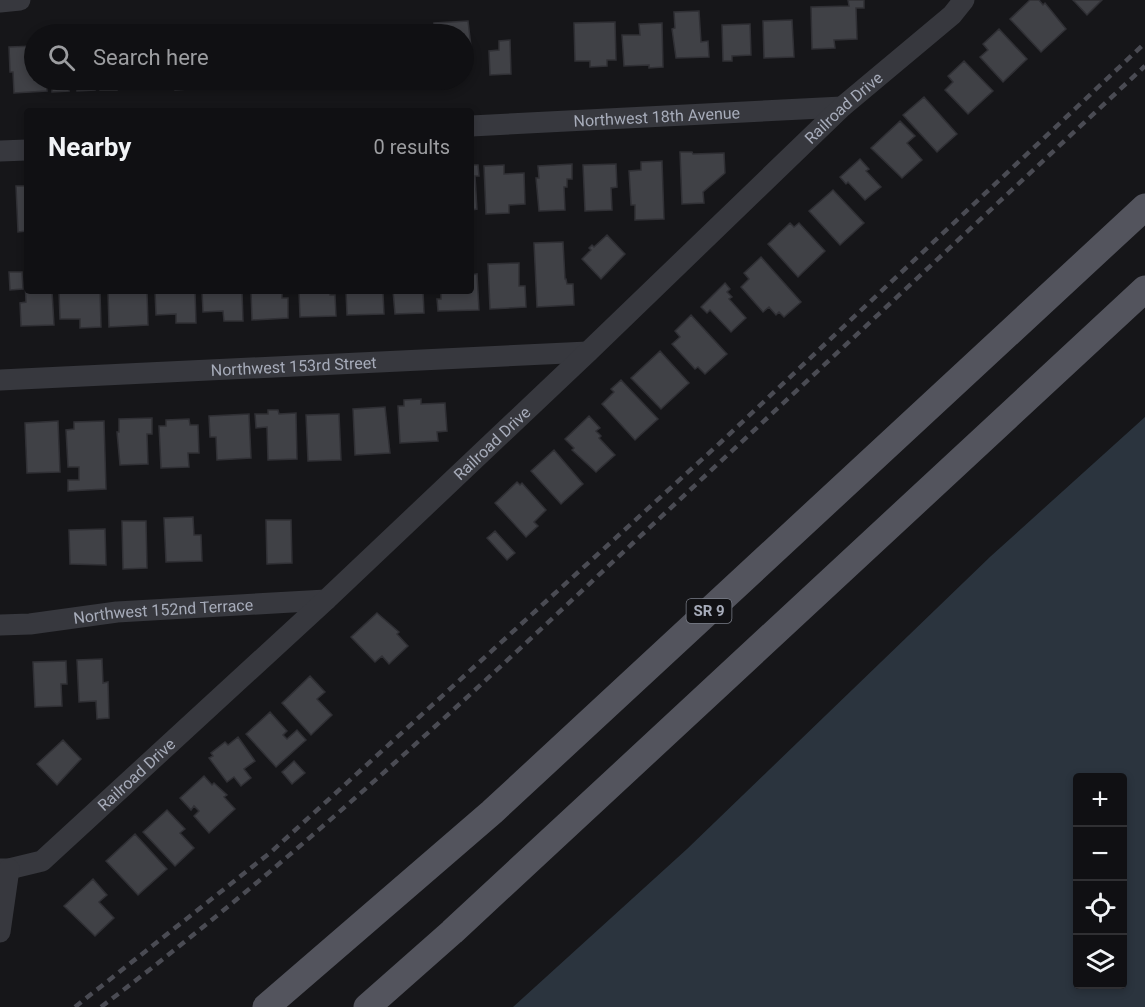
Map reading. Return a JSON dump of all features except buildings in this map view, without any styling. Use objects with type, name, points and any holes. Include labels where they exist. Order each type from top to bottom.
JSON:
[{"type":"main road","name":"SR 9","points":[[266,1007],[492,812],[1145,207]]},
{"type":"main road","points":[[367,1007],[452,932],[1145,289]]},
{"type":"street","points":[[0,2],[20,0]]},
{"type":"street","name":"Railroad Drive","points":[[5,869],[42,861],[326,600],[588,352],[842,106],[952,15],[964,0]]},
{"type":"street","name":"Northwest 18th Avenue","points":[[474,126],[842,106]]},
{"type":"street","points":[[0,151],[24,150]]},
{"type":"street","name":"Northwest 153rd Street","points":[[0,380],[588,352]]},
{"type":"street","name":"Northwest 152nd Terrace","points":[[0,625],[30,624],[117,612],[326,600]]},
{"type":"street","points":[[0,932],[5,869]]},
{"type":"shaded area","points":[[1145,417],[1145,1007],[513,1007],[687,849],[991,556]]},
{"type":"railway","points":[[75,1007],[271,852],[721,442],[1145,43]]},
{"type":"railway","points":[[101,1007],[171,953],[307,840],[439,723],[1145,66]]}]
